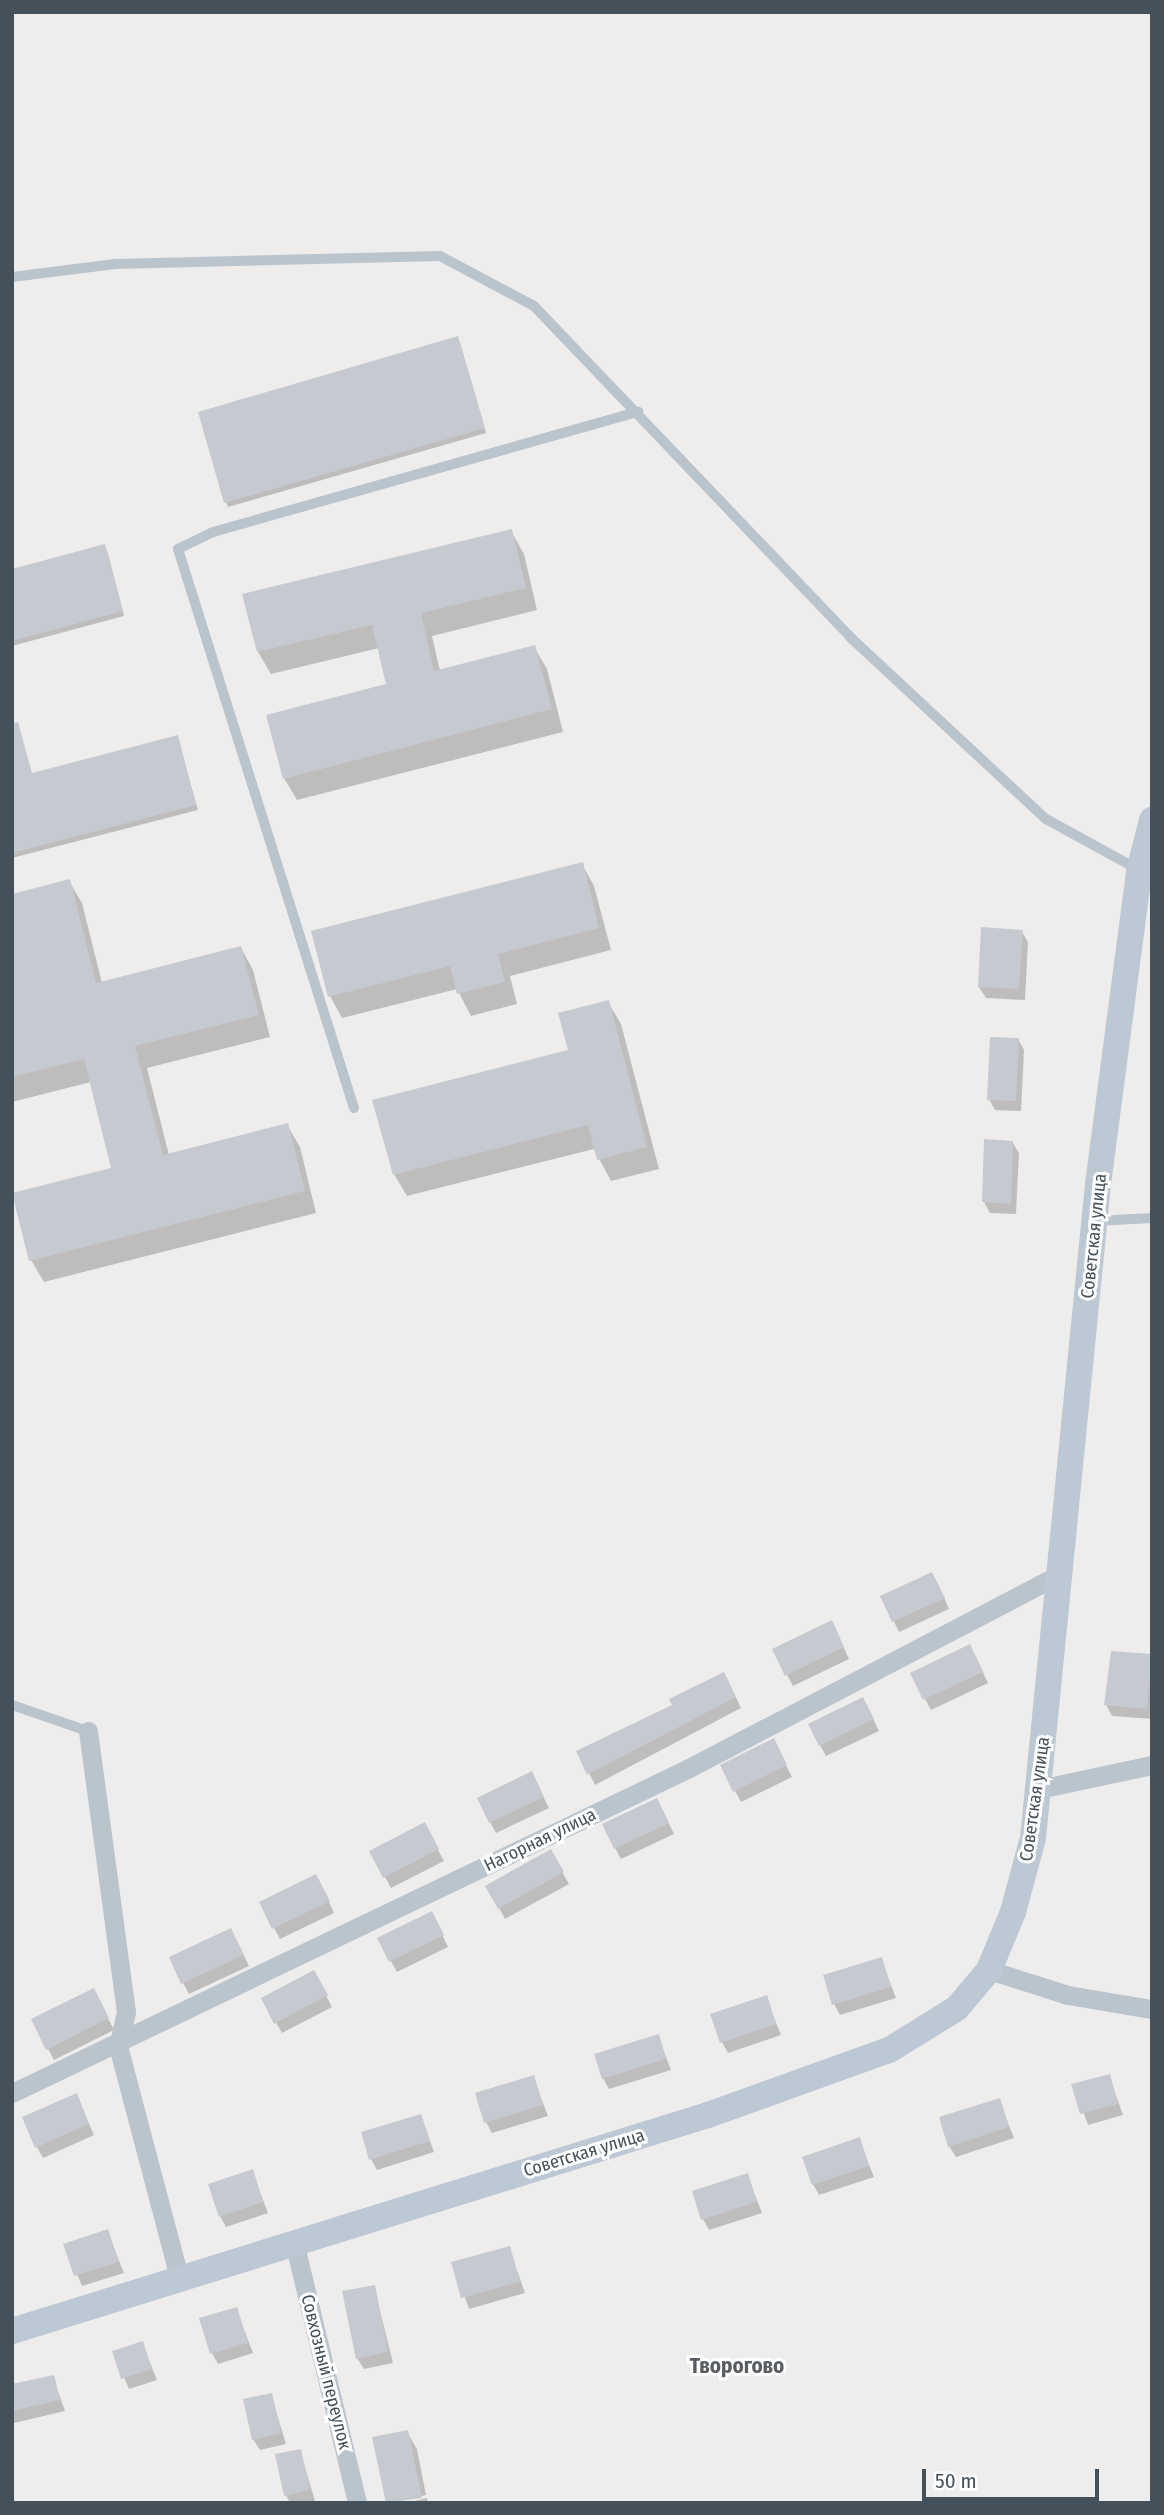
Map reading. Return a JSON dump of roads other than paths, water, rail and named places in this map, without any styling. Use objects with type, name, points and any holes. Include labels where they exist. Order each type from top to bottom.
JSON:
[{"type":"street","name":"Советская улица","points":[[12,2331],[708,2115],[891,2049],[957,2008],[989,1970],[1013,1912],[1033,1838],[1062,1573],[1095,1221],[1139,871],[1152,820]]},
{"type":"street","name":"Нагорная улица","points":[[12,2093],[118,2046],[689,1768],[1062,1573]]},
{"type":"street","points":[[88,1731],[126,2012],[118,2046],[179,2277]]},
{"type":"street","points":[[1039,1789],[1152,1765]]},
{"type":"street","points":[[989,1970],[1068,1995],[1152,2009]]},
{"type":"street","name":"Совхозный переулок","points":[[294,2242],[357,2503]]},
{"type":"lane","points":[[12,277],[115,264],[440,256],[534,306],[850,637],[1046,819],[1139,871]]},
{"type":"lane","points":[[354,1108],[178,549],[213,532],[638,412]]},
{"type":"lane","points":[[1095,1221],[1152,1218]]},
{"type":"lane","points":[[12,1705],[88,1731]]},
{"type":"district","name":"Творогово","points":[[737,2366]]}]
